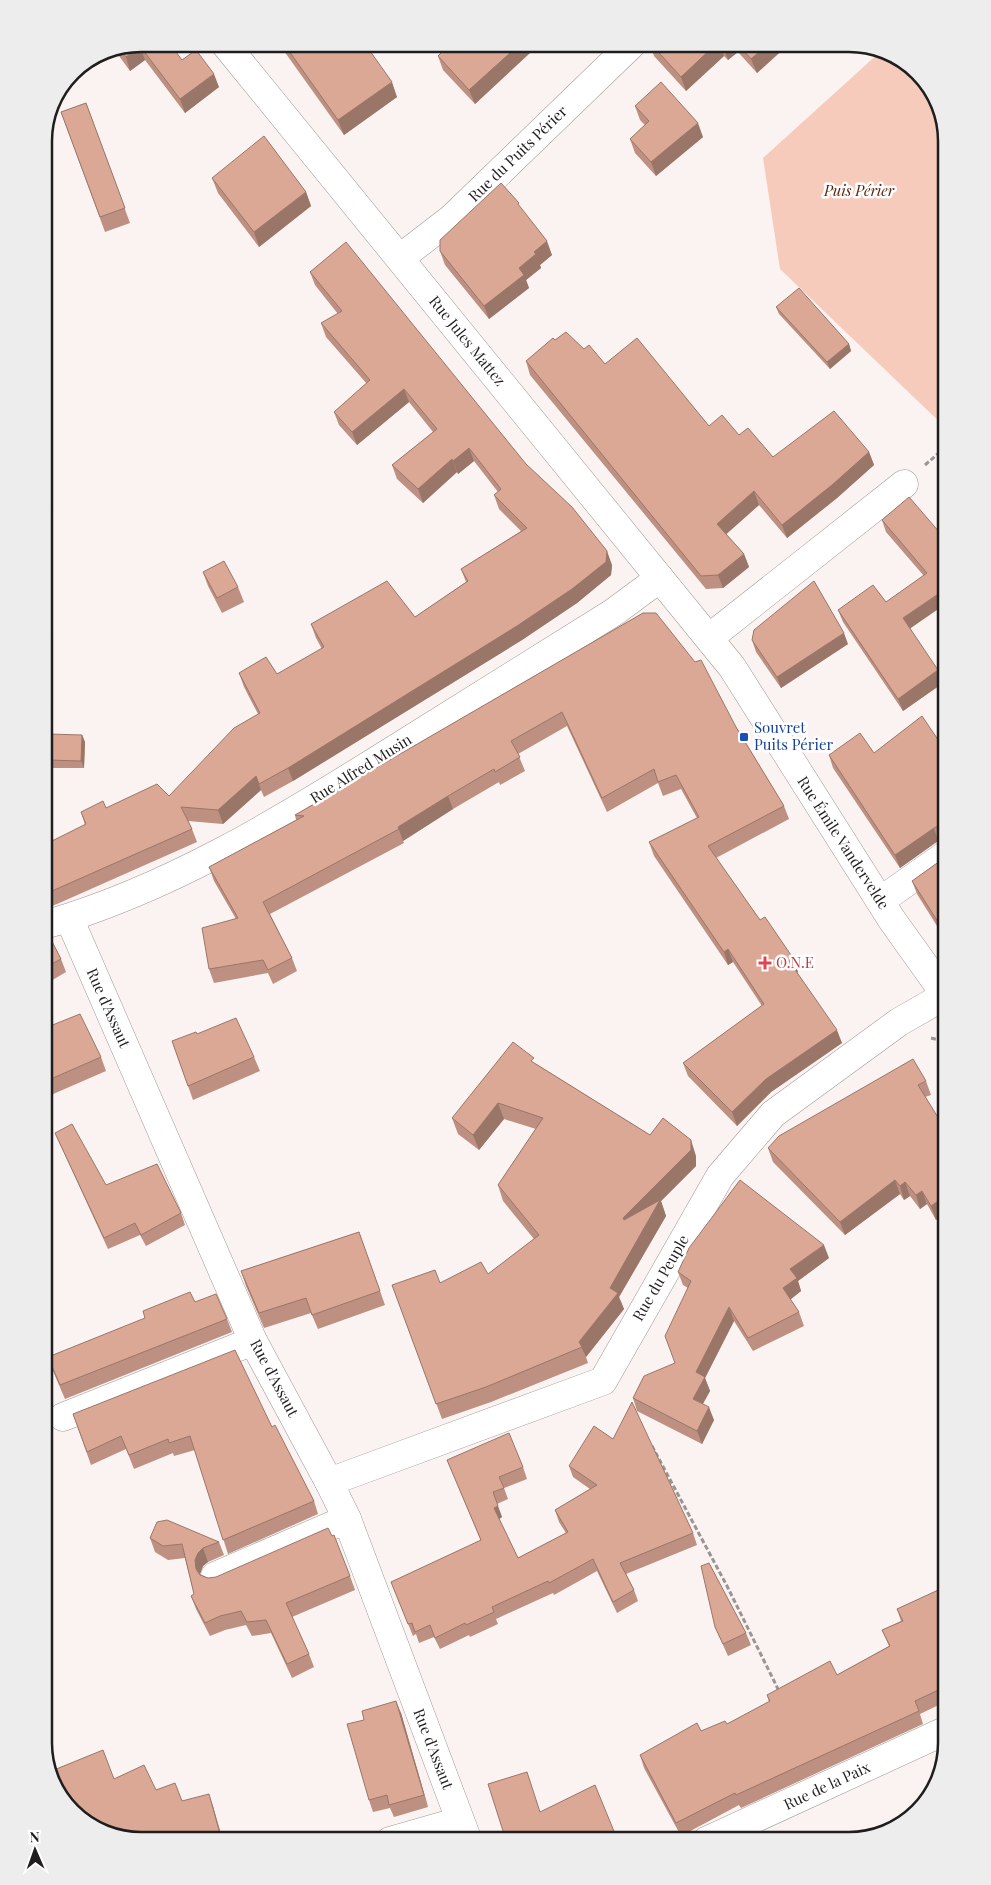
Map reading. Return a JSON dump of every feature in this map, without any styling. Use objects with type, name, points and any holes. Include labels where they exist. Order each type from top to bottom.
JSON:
[{"type":"street","name":"Rue Jules Mattez","points":[[232,52],[709,638]]},
{"type":"street","name":"Rue du Puits Périer","points":[[400,258],[452,218],[623,53]]},
{"type":"street","points":[[709,638],[904,484]]},
{"type":"street","name":"Rue Alfred Musin","points":[[56,922],[194,867],[315,798],[614,612],[660,578]]},
{"type":"street","name":"Rue Émile Vandervelde","points":[[709,638],[732,667],[880,901],[938,983]]},
{"type":"street","points":[[880,901],[938,860]]},
{"type":"street","name":"Rue d'Assaut","points":[[56,922],[254,1341],[347,1519],[464,1831]]},
{"type":"street","name":"Rue du Peuple","points":[[329,1482],[603,1381],[720,1176],[773,1114],[899,1022],[938,1001]]},
{"type":"street","points":[[63,1417],[254,1341]]},
{"type":"street","points":[[215,1576],[347,1519]]},
{"type":"street","name":"Rue de la Paix","points":[[726,1832],[938,1734]]},
{"type":"path","points":[[650,1441],[723,1577],[783,1699]]},
{"type":"green space","name":"Puis Périer","points":[[875,56],[899,67],[924,92],[932,107],[938,130],[938,420],[780,269],[763,158]]},
{"type":"building","points":[[145,52],[176,52],[182,60],[193,52],[198,52],[214,74],[180,99]]},
{"type":"building","points":[[290,52],[371,52],[392,82],[338,120]]},
{"type":"building","points":[[442,52],[511,53],[469,90],[438,56]]},
{"type":"building","points":[[659,53],[707,53],[681,77]]},
{"type":"building","points":[[746,53],[758,53],[751,59]]},
{"type":"building","points":[[661,82],[698,123],[651,162],[630,139],[649,121],[635,106]]},
{"type":"building","points":[[86,103],[125,208],[100,217],[61,112]]},
{"type":"building","points":[[264,136],[306,192],[254,232],[212,178]]},
{"type":"building","points":[[501,183],[519,203],[547,241],[534,252],[536,254],[519,268],[524,275],[484,306],[440,251],[440,240]]},
{"type":"building","points":[[346,242],[526,464],[572,507],[607,551],[606,562],[572,589],[517,626],[288,768],[259,784],[256,776],[218,810],[181,807],[192,829],[53,891],[53,841],[86,824],[81,812],[103,801],[106,808],[157,784],[169,796],[234,728],[260,713],[239,673],[266,657],[277,674],[324,647],[311,624],[387,581],[415,617],[468,581],[461,569],[527,528],[494,495],[501,489],[469,448],[453,461],[452,459],[418,489],[392,465],[437,429],[404,389],[352,432],[334,412],[370,380],[321,323],[342,311],[310,272]]},
{"type":"building","points":[[799,288],[849,344],[827,362],[776,307]]},
{"type":"building","points":[[566,332],[584,349],[589,345],[605,364],[637,338],[709,426],[722,415],[739,435],[748,428],[773,457],[834,411],[869,452],[782,525],[754,491],[717,524],[744,554],[718,575],[701,576],[526,361],[553,338],[555,340]]},
{"type":"building","points":[[909,497],[938,531],[938,594],[903,618],[938,670],[898,699],[838,610],[873,585],[886,602],[927,573],[882,520]]},
{"type":"building","points":[[224,561],[238,587],[217,598],[203,572]]},
{"type":"building","points":[[814,581],[844,633],[777,677],[752,640],[754,630]]},
{"type":"building","points":[[643,613],[656,613],[695,662],[701,660],[736,727],[784,806],[708,846],[760,920],[765,917],[793,958],[789,961],[837,1030],[766,1079],[732,1112],[683,1063],[764,1004],[728,949],[724,952],[649,842],[699,817],[676,775],[658,782],[654,769],[602,798],[562,712],[511,741],[520,757],[495,772],[494,769],[448,796],[398,827],[399,829],[263,902],[292,958],[268,970],[263,960],[209,969],[202,928],[238,918],[209,867],[304,816],[295,815]]},
{"type":"building","points":[[922,716],[938,740],[938,826],[895,855],[829,755],[860,733],[874,753]]},
{"type":"building","points":[[53,734],[82,735],[81,761],[53,760]]},
{"type":"building","points":[[938,862],[938,922],[912,881]]},
{"type":"building","points":[[52,942],[61,959],[52,964]]},
{"type":"building","points":[[80,1014],[101,1057],[52,1078],[52,1025]]},
{"type":"building","points":[[236,1018],[254,1057],[188,1086],[172,1041],[196,1032],[197,1034]]},
{"type":"building","points":[[513,1042],[534,1058],[531,1061],[650,1135],[663,1118],[691,1140],[691,1150],[623,1218],[624,1220],[660,1200],[610,1288],[618,1293],[579,1342],[582,1347],[486,1387],[436,1404],[392,1285],[435,1270],[440,1283],[481,1262],[488,1274],[539,1235],[498,1185],[543,1118],[498,1103],[473,1135],[452,1118]]},
{"type":"building","points":[[913,1059],[926,1081],[918,1085],[938,1117],[938,1201],[931,1206],[922,1191],[916,1195],[905,1182],[900,1186],[895,1180],[840,1222],[768,1148],[779,1136]]},
{"type":"building","points":[[72,1124],[106,1185],[157,1164],[181,1213],[141,1235],[135,1223],[104,1238],[55,1133]]},
{"type":"building","points":[[740,1180],[824,1245],[790,1269],[797,1278],[783,1288],[799,1312],[748,1338],[729,1307],[696,1372],[705,1377],[693,1399],[709,1407],[697,1431],[633,1398],[644,1376],[675,1363],[665,1336],[691,1281],[678,1272],[689,1248]]},
{"type":"building","points":[[359,1232],[380,1291],[312,1315],[306,1298],[259,1313],[241,1271]]},
{"type":"building","points":[[190,1292],[195,1302],[216,1294],[227,1319],[60,1385],[52,1367],[52,1355],[145,1318],[143,1311]]},
{"type":"building","points":[[235,1350],[272,1427],[275,1425],[314,1501],[223,1540],[190,1436],[169,1443],[168,1439],[129,1455],[121,1436],[87,1452],[73,1414]]},
{"type":"building","points":[[632,1402],[693,1533],[620,1563],[634,1590],[613,1602],[593,1559],[549,1583],[548,1581],[492,1607],[494,1612],[466,1625],[465,1623],[435,1638],[430,1625],[415,1632],[412,1623],[408,1624],[391,1582],[481,1540],[447,1460],[509,1433],[523,1467],[499,1477],[504,1488],[493,1492],[498,1506],[494,1508],[518,1558],[568,1532],[555,1510],[597,1485],[569,1466],[594,1426],[613,1439]]},
{"type":"building","points":[[167,1520],[219,1542],[203,1548],[195,1560],[196,1569],[200,1575],[208,1578],[216,1577],[328,1528],[332,1536],[334,1535],[350,1576],[286,1603],[309,1654],[287,1664],[266,1620],[247,1622],[241,1611],[220,1616],[205,1623],[191,1596],[194,1594],[182,1544],[163,1546],[150,1538],[157,1522]]},
{"type":"building","points":[[709,1563],[746,1633],[723,1644],[715,1627],[701,1566]]},
{"type":"building","points":[[938,1590],[938,1690],[915,1701],[919,1711],[736,1795],[735,1793],[676,1823],[640,1755],[697,1723],[701,1731],[725,1721],[727,1724],[770,1701],[767,1695],[830,1661],[837,1675],[890,1646],[882,1630],[903,1621],[897,1609]]},
{"type":"building","points":[[396,1701],[424,1795],[389,1805],[387,1795],[369,1800],[347,1724],[364,1720],[362,1711]]},
{"type":"building","points":[[103,1750],[114,1779],[144,1765],[156,1790],[175,1783],[182,1801],[209,1794],[220,1832],[135,1832],[113,1828],[97,1821],[78,1807],[64,1788],[57,1769]]},
{"type":"building","points":[[527,1772],[540,1812],[595,1785],[614,1832],[503,1832],[488,1784]]},
{"type":"place","name":"Souvret Puits Périer","points":[[744,737]]},
{"type":"place","name":"O.N.E","points":[[765,963]]}]
